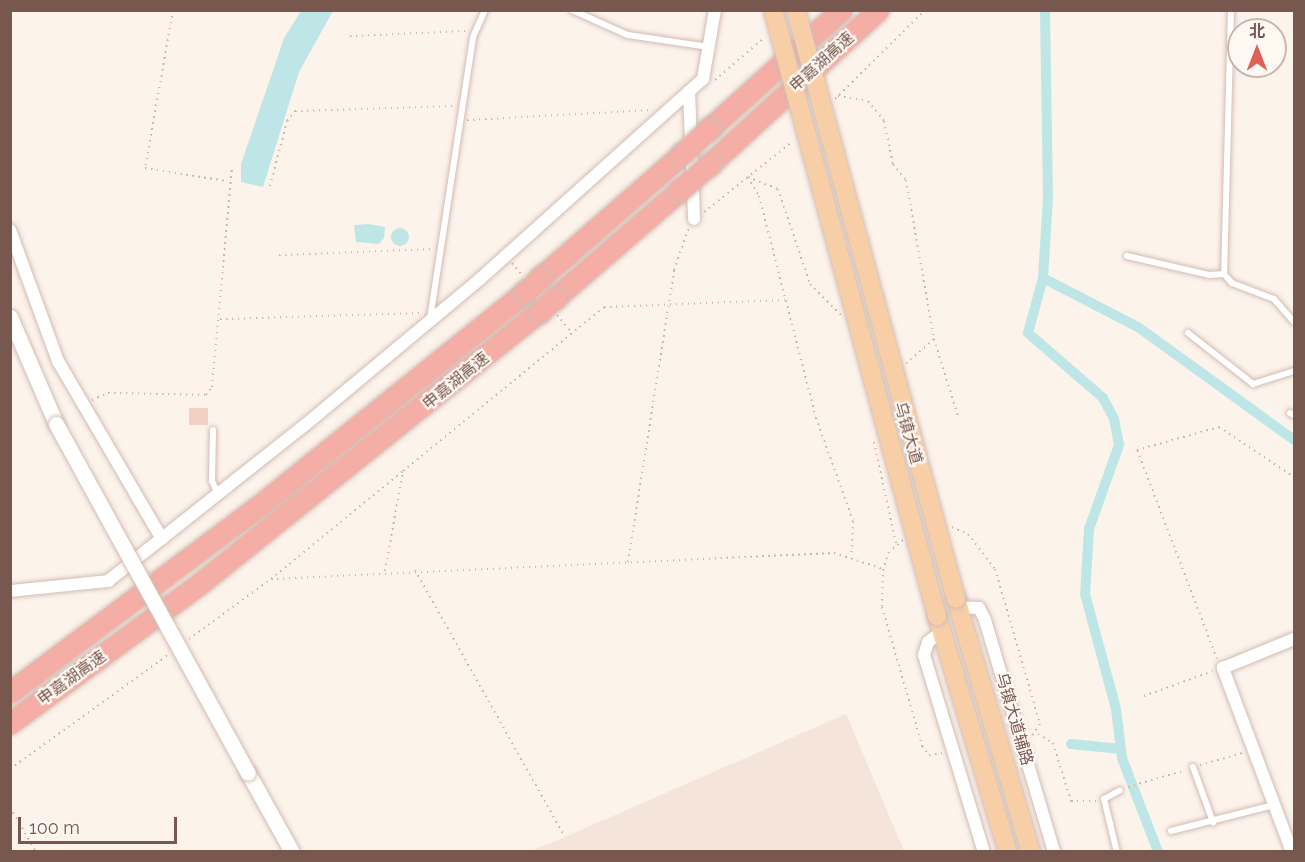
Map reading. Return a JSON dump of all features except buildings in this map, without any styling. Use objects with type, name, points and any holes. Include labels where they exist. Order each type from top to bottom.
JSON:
[{"type":"highway","name":"申嘉湖高速","points":[[10,692],[265,501],[532,285],[682,154],[841,10]]},
{"type":"highway","name":"申嘉湖高速","points":[[10,723],[203,581],[548,304],[710,164],[878,10]]},
{"type":"main road","name":"乌镇大道","points":[[773,10],[939,624],[1008,852]]},
{"type":"main road","name":"乌镇大道","points":[[796,10],[957,603],[1031,852]]},
{"type":"street","points":[[10,591],[99,586],[218,494],[430,317],[703,79],[715,10]]},
{"type":"street","points":[[689,92],[694,219]]},
{"type":"street","points":[[10,230],[58,361],[162,538]]},
{"type":"street","points":[[10,317],[56,423],[292,852]]},
{"type":"street","name":"乌镇大道辅路","points":[[957,603],[979,608],[985,620],[1054,852]]},
{"type":"street","points":[[939,624],[928,642],[924,655],[984,852]]},
{"type":"street","points":[[1292,852],[1291,836],[1275,805],[1223,668],[1294,639]]},
{"type":"lane","points":[[430,317],[475,32],[485,10]]},
{"type":"lane","points":[[572,10],[628,35],[710,47]]},
{"type":"lane","points":[[1231,10],[1224,274],[1232,282],[1274,299],[1294,322]]},
{"type":"lane","points":[[1127,256],[1209,275],[1224,274]]},
{"type":"lane","points":[[1188,333],[1253,384],[1294,372]]},
{"type":"lane","points":[[213,430],[212,481],[218,494]]},
{"type":"lane","points":[[1193,767],[1213,822]]},
{"type":"lane","points":[[1117,852],[1104,799],[1120,790]]},
{"type":"lane","points":[[1171,831],[1275,805]]},
{"type":"path","points":[[173,10],[145,168],[227,181]]},
{"type":"path","points":[[831,104],[925,10]]},
{"type":"path","points":[[350,36],[475,32]]},
{"type":"path","points":[[703,79],[716,80],[769,34]]},
{"type":"path","points":[[838,96],[867,101],[884,121],[893,164],[906,180],[934,339],[958,416]]},
{"type":"path","points":[[270,186],[287,121],[295,111],[464,106]]},
{"type":"path","points":[[461,120],[656,110]]},
{"type":"path","points":[[628,562],[678,250],[694,219],[799,135]]},
{"type":"path","points":[[84,405],[108,393],[206,395],[215,370],[227,181],[231,167]]},
{"type":"path","points":[[748,177],[759,196],[816,417],[853,521],[851,556]]},
{"type":"path","points":[[748,177],[778,189],[810,284],[843,317]]},
{"type":"path","points":[[279,255],[440,249]]},
{"type":"path","points":[[187,640],[271,579],[604,307],[785,300]]},
{"type":"path","points":[[219,319],[430,317]]},
{"type":"path","points":[[901,366],[934,339]]},
{"type":"path","points":[[1144,696],[1223,668],[1137,450],[1229,428],[1294,477]]},
{"type":"path","points":[[871,430],[896,544]]},
{"type":"path","points":[[385,571],[403,471]]},
{"type":"path","points":[[271,579],[385,571],[851,556],[883,569]]},
{"type":"path","points":[[415,570],[565,837]]},
{"type":"path","points":[[10,769],[178,647]]},
{"type":"path","points":[[1038,734],[1053,743],[1071,801],[1104,799]]},
{"type":"path","points":[[1120,790],[1148,780]]},
{"type":"path","points":[[10,807],[36,852]]},
{"type":"shaded area","points":[[846,714],[904,851],[531,851],[565,837]]},
{"type":"water","points":[[301,11],[333,11],[299,72],[263,187],[241,182],[241,164],[284,38]]},
{"type":"water","points":[[369,224],[385,227],[384,238],[379,244],[356,242],[354,225]]},
{"type":"water","points":[[400,228],[408,233],[409,237],[404,245],[400,246],[392,241],[391,237],[396,229]]},
{"type":"waterway","points":[[1045,10],[1048,198],[1043,278],[1028,333],[1103,398],[1114,419],[1119,445],[1089,529],[1085,594],[1116,709],[1122,758],[1158,852]]},
{"type":"waterway","points":[[1043,278],[1138,327],[1294,440]]},
{"type":"waterway","points":[[1071,744],[1121,749]]}]
